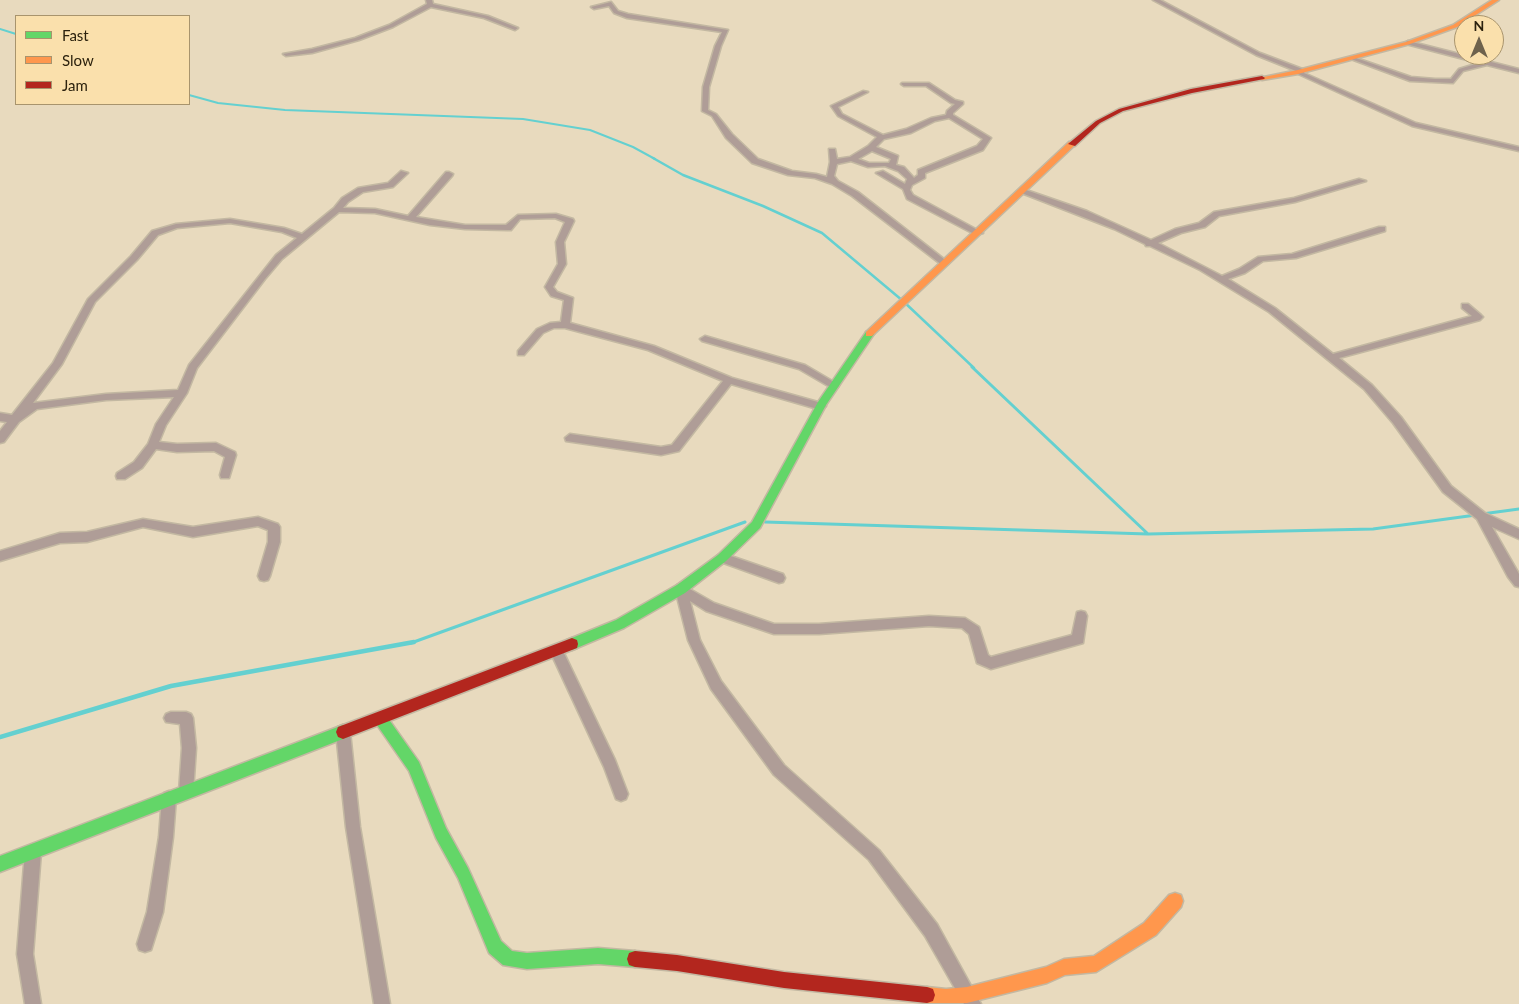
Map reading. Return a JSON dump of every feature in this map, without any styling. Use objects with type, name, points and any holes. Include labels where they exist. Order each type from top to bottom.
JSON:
[{"type":"street","points":[[1156,0],[1258,54],[1414,125],[1519,149]]},
{"type":"street","points":[[0,864],[556,651],[620,624],[681,589],[722,558],[756,525],[821,406],[867,336],[1023,192],[1083,133],[1098,122],[1121,110],[1191,91],[1301,72],[1408,43],[1455,26],[1496,0]]},
{"type":"street","points":[[286,54],[312,50],[356,39],[391,26],[429,3],[486,17],[515,28]]},
{"type":"street","points":[[594,8],[611,4],[616,12],[627,16],[726,31],[718,46],[706,87],[705,111],[714,115],[729,136],[755,161],[803,176],[816,176],[834,182],[855,194],[946,263]]},
{"type":"street","points":[[1408,43],[1454,55]]},
{"type":"street","points":[[1354,59],[1410,79],[1436,82],[1453,81],[1461,70],[1479,65]]},
{"type":"street","points":[[1494,65],[1519,71]]},
{"type":"street","points":[[904,84],[927,84],[953,102],[961,102],[950,112],[950,116]]},
{"type":"street","points":[[865,92],[834,106],[840,115],[882,137]]},
{"type":"street","points":[[834,162],[852,159],[871,148],[882,137],[908,131],[932,120],[950,116],[987,138],[980,148],[921,172],[922,176],[909,185]]},
{"type":"street","points":[[871,148],[894,158],[892,165]]},
{"type":"street","points":[[832,151],[834,162],[830,170],[830,176],[834,182]]},
{"type":"street","points":[[852,159],[872,166],[892,165],[901,168],[911,179],[906,192],[917,202],[979,233]]},
{"type":"street","points":[[121,476],[138,465],[153,445],[161,424],[182,393],[192,367],[279,257],[304,238],[345,200],[361,190],[390,185],[404,173]]},
{"type":"street","points":[[880,173],[909,185]]},
{"type":"street","points":[[410,219],[449,174]]},
{"type":"street","points":[[1149,244],[1178,231],[1202,225],[1217,214],[1295,200],[1362,181]]},
{"type":"street","points":[[1023,192],[1084,213],[1203,268],[1272,310],[1368,387],[1397,420],[1447,489],[1481,516],[1519,534]]},
{"type":"street","points":[[336,210],[375,211],[430,223],[501,228],[508,228],[518,217],[556,216],[570,221],[560,242],[562,264],[549,287],[554,294],[569,298],[565,325]]},
{"type":"street","points":[[0,439],[57,364],[91,300],[134,258],[155,233],[176,226],[230,221],[284,230],[304,238]]},
{"type":"street","points":[[1222,279],[1242,271],[1261,260],[1293,256],[1382,229]]},
{"type":"street","points":[[1332,357],[1477,318],[1478,316],[1465,306]]},
{"type":"street","points":[[521,353],[540,331],[553,325],[565,325],[650,348],[729,380],[821,406]]},
{"type":"street","points":[[705,339],[802,367],[834,385]]},
{"type":"street","points":[[570,438],[661,451],[674,448],[729,380]]},
{"type":"street","points":[[0,417],[15,419],[34,406],[106,397],[182,393]]},
{"type":"street","points":[[153,445],[200,448],[216,447],[232,456],[225,470],[225,475]]},
{"type":"street","points":[[1481,516],[1512,574],[1519,582]]},
{"type":"street","points":[[0,556],[60,538],[87,537],[143,524],[193,532],[258,521],[274,527],[274,542],[264,576]]},
{"type":"street","points":[[722,558],[779,578]]},
{"type":"street","points":[[681,589],[710,607],[774,629],[819,629],[929,621],[965,623],[975,631],[982,659],[991,663],[1078,639],[1081,616]]},
{"type":"street","points":[[681,589],[694,640],[716,685],[779,770],[874,855],[931,930],[970,999]]},
{"type":"street","points":[[556,651],[610,765],[620,794]]},
{"type":"street","points":[[171,718],[186,718],[189,748],[186,792]]},
{"type":"street","points":[[380,718],[414,767],[441,833],[463,873],[495,947],[509,959],[527,961],[598,956],[678,963],[784,980],[970,999],[1047,975],[1064,967],[1096,964],[1150,929],[1175,901]]},
{"type":"street","points":[[343,732],[353,827],[382,1004]]},
{"type":"street","points":[[145,944],[155,912],[166,837],[169,798]]},
{"type":"street","points":[[33,852],[25,954],[33,1004]]},
{"type":"waterway","points":[[0,29],[15,34]]},
{"type":"waterway","points":[[190,95],[218,103],[285,110],[523,119],[590,130],[633,147],[655,159]]},
{"type":"waterway","points":[[653,158],[683,175],[763,206],[822,233],[903,301],[974,368]]},
{"type":"waterway","points":[[972,367],[1148,534]]},
{"type":"waterway","points":[[1482,514],[1519,509]]},
{"type":"waterway","points":[[1148,534],[1373,529],[1476,515]]},
{"type":"waterway","points":[[414,642],[745,522]]},
{"type":"waterway","points":[[765,522],[1148,534]]},
{"type":"waterway","points":[[0,737],[171,686],[414,642]]},
{"type":"traffic: fast","points":[[572,644],[620,624],[681,589],[722,558],[756,525],[822,404],[869,334]]},
{"type":"traffic: fast","points":[[380,718],[414,767],[441,833],[463,873],[495,947],[509,959],[527,961],[598,956],[635,959]]},
{"type":"traffic: fast","points":[[0,864],[343,732]]},
{"type":"traffic: slow","points":[[1262,78],[1298,72],[1408,43],[1455,26],[1496,0]]},
{"type":"traffic: slow","points":[[869,334],[1072,144]]},
{"type":"traffic: slow","points":[[927,995],[946,997],[967,995],[1047,975],[1064,967],[1096,964],[1150,929],[1175,901]]},
{"type":"traffic: jam","points":[[1072,144],[1098,122],[1121,110],[1191,91],[1262,78]]},
{"type":"traffic: jam","points":[[343,732],[572,644]]},
{"type":"traffic: jam","points":[[635,959],[677,963],[784,980],[927,995]]}]
